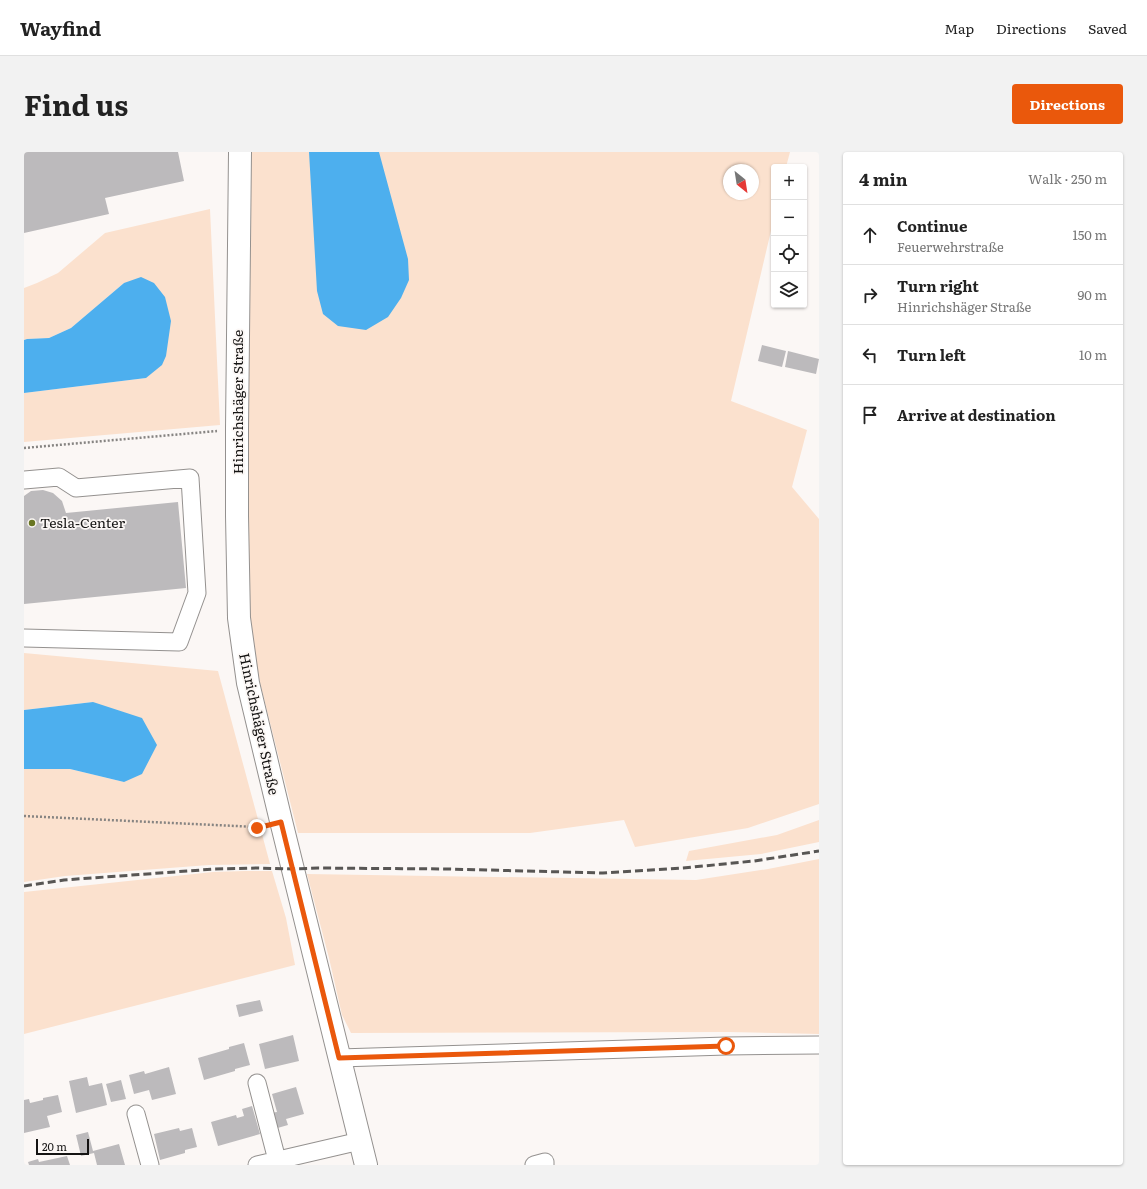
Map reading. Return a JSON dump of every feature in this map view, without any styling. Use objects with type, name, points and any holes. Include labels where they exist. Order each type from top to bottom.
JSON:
[{"type":"main road","name":"Hinrichshäger Straße","points":[[240,152],[237,429],[239,618],[248,683],[366,1165]]},
{"type":"street","points":[[24,480],[59,477],[76,488],[190,478],[197,593],[179,642],[24,638]]},
{"type":"street","points":[[339,1058],[726,1046],[819,1045]]},
{"type":"street","points":[[257,1083],[277,1160]]},
{"type":"street","points":[[136,1114],[150,1165]]},
{"type":"street","points":[[257,1165],[360,1141]]},
{"type":"street","points":[[534,1165],[545,1162],[545,1165]]},
{"type":"path","points":[[24,448],[237,429]]},
{"type":"path","points":[[24,816],[257,828],[281,822]]},
{"type":"shaded area","points":[[248,152],[790,152],[787,164],[771,164],[771,231],[731,401],[807,430],[792,487],[819,519],[819,804],[748,828],[635,847],[624,820],[530,833],[298,833],[260,683],[248,613],[245,429]]},
{"type":"shaded area","points":[[210,209],[220,425],[24,442],[24,393],[146,378],[124,283],[71,328],[49,338],[24,340],[24,288],[58,273],[105,233]]},
{"type":"shaded area","points":[[24,653],[218,671],[270,864],[209,865],[65,876],[24,882],[24,769],[70,769],[124,782],[93,702],[24,710]]},
{"type":"shaded area","points":[[819,820],[819,842],[761,854],[686,861],[689,851],[777,835]]},
{"type":"shaded area","points":[[819,859],[819,1034],[728,1032],[351,1033],[342,1015],[307,874],[696,880],[768,869]]},
{"type":"shaded area","points":[[272,871],[286,918],[295,965],[24,1034],[24,892],[213,872]]},
{"type":"water","points":[[309,152],[379,152],[408,259],[409,280],[401,298],[388,317],[366,330],[338,326],[323,314],[317,291]]},
{"type":"water","points":[[141,277],[154,283],[165,297],[171,321],[166,356],[162,365],[146,378],[24,393],[24,340],[49,338],[71,328],[124,283]]},
{"type":"water","points":[[93,702],[142,718],[157,745],[142,774],[124,782],[70,769],[24,769],[24,710]]},
{"type":"building","points":[[24,152],[178,152],[184,181],[105,198],[109,214],[24,233]]},
{"type":"building","points":[[762,345],[786,351],[782,367],[758,361]]},
{"type":"building","points":[[788,351],[819,359],[816,374],[785,367]]},
{"type":"building","points":[[43,490],[53,493],[62,501],[66,513],[178,502],[186,588],[24,604],[24,496],[31,491]]},
{"type":"building","points":[[260,1000],[263,1011],[239,1017],[236,1005]]},
{"type":"building","points":[[293,1035],[299,1061],[265,1069],[259,1044]]},
{"type":"building","points":[[244,1043],[250,1065],[204,1080],[198,1058]]},
{"type":"building","points":[[169,1067],[176,1094],[152,1100],[149,1090],[134,1094],[129,1075],[144,1071],[145,1074]]},
{"type":"building","points":[[87,1077],[89,1086],[102,1083],[107,1105],[76,1113],[69,1081]]},
{"type":"building","points":[[121,1080],[126,1099],[111,1102],[106,1084]]},
{"type":"building","points":[[296,1087],[304,1114],[286,1119],[288,1125],[274,1129],[270,1113],[277,1112],[272,1094]]},
{"type":"building","points":[[58,1095],[62,1112],[47,1116],[50,1127],[24,1133],[24,1100],[29,1099],[30,1103],[43,1100],[43,1098]]},
{"type":"building","points":[[252,1106],[260,1134],[218,1146],[211,1122],[236,1115],[237,1118],[244,1116],[242,1109]]},
{"type":"building","points":[[179,1128],[180,1131],[192,1128],[197,1147],[185,1150],[185,1153],[160,1160],[154,1134]]},
{"type":"building","points":[[88,1132],[93,1151],[119,1144],[125,1165],[97,1165],[94,1153],[81,1156],[76,1135]]},
{"type":"building","points":[[67,1156],[70,1165],[29,1165],[28,1162],[38,1159],[39,1162]]},
{"type":"railway","points":[[24,886],[64,880],[215,869],[257,868],[448,869],[603,873],[683,868],[754,861],[819,851]]},
{"type":"place","name":"Tesla-Center","points":[[32,523]]},
{"type":"route","points":[[257,828],[281,822],[339,1058],[726,1046]]}]
